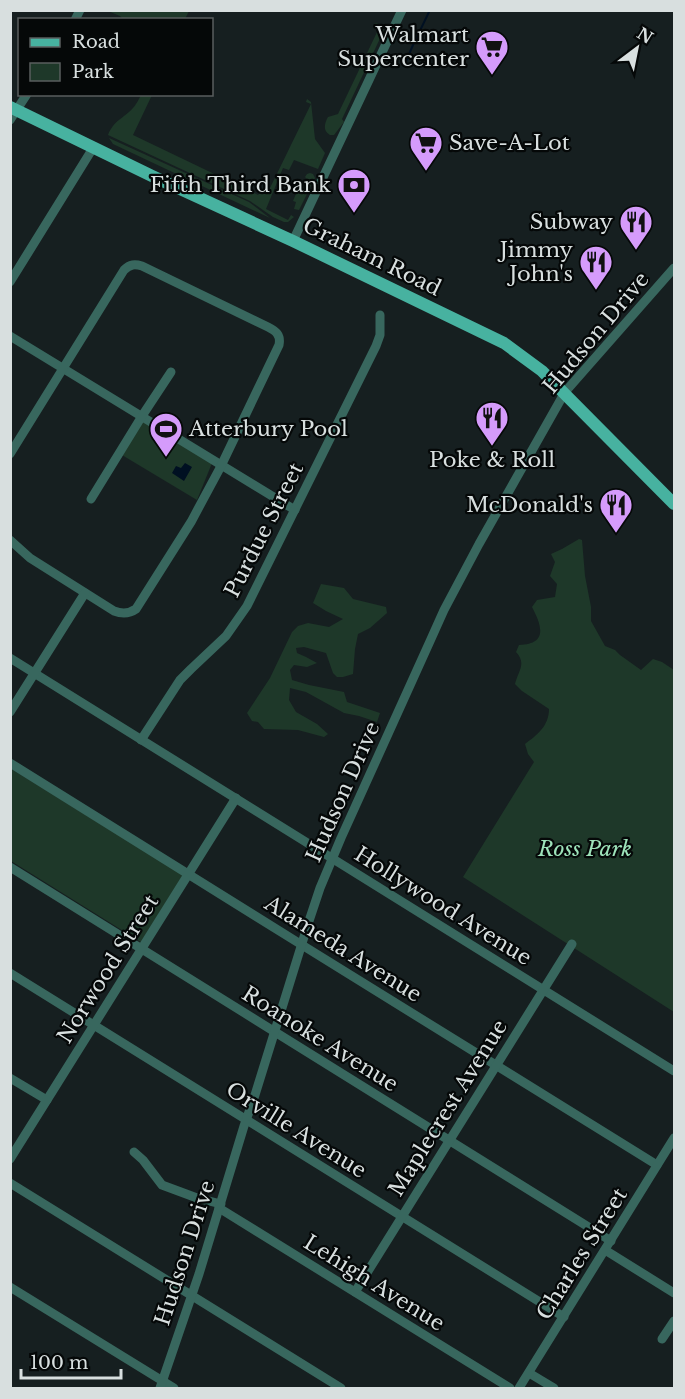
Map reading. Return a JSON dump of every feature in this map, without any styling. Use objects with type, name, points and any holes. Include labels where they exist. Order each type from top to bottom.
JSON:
[{"type":"main road","name":"Graham Road","points":[[13,112],[293,241],[504,343],[542,371],[565,392],[625,456],[675,504]]},
{"type":"street","points":[[293,241],[402,10]]},
{"type":"street","points":[[13,112],[25,96]]},
{"type":"street","points":[[10,282],[93,148]]},
{"type":"street","points":[[10,454],[124,270],[132,265],[136,264],[274,330],[279,337],[279,345],[221,466],[191,522],[136,609],[132,612],[119,613],[30,558],[10,540]]},
{"type":"street","name":"Hudson Drive","points":[[161,1385],[311,915],[332,858],[444,610],[565,392],[675,267]]},
{"type":"street","name":"Purdue Street","points":[[141,740],[180,681],[226,636],[247,606],[376,346],[380,334],[380,315]]},
{"type":"street","points":[[10,336],[295,510]]},
{"type":"street","points":[[91,499],[171,372]]},
{"type":"street","points":[[10,712],[85,593]]},
{"type":"street","name":"Hollywood Avenue","points":[[10,658],[675,1071]]},
{"type":"street","name":"Alameda Avenue","points":[[10,762],[657,1165]]},
{"type":"street","name":"Norwood Street","points":[[10,1159],[236,798]]},
{"type":"street","name":"Roanoke Avenue","points":[[10,867],[611,1241]]},
{"type":"street","name":"Maplecrest Avenue","points":[[355,1292],[572,944]]},
{"type":"street","name":"Orville Avenue","points":[[10,973],[564,1317]]},
{"type":"street","points":[[10,1078],[47,1100]]},
{"type":"street","name":"Charles Street","points":[[519,1389],[675,1138]]},
{"type":"street","name":"Lehigh Avenue","points":[[134,1152],[162,1185],[220,1206],[510,1389]]},
{"type":"street","points":[[10,1183],[341,1389]]},
{"type":"street","points":[[605,1250],[675,1293]]},
{"type":"street","points":[[10,1287],[161,1385],[174,1389]]},
{"type":"street","points":[[663,1339],[675,1321]]},
{"type":"street","points":[[529,1373],[554,1389]]},
{"type":"green space","points":[[189,10],[185,18],[122,18],[108,11]]},
{"type":"green space","points":[[376,23],[384,30],[342,119],[344,122],[334,135],[330,135],[325,129],[328,117],[338,114],[379,28],[374,29]]},
{"type":"green space","points":[[140,96],[152,96],[133,135],[258,195],[263,189],[269,190],[311,104],[306,102],[307,99],[311,102],[315,139],[325,153],[318,169],[294,160],[289,170],[283,168],[266,209],[288,220],[291,215],[294,217],[288,222],[284,222],[250,201],[108,135],[116,123],[134,107]]},
{"type":"green space","points":[[109,138],[249,202],[270,218],[113,144]]},
{"type":"green space","points":[[310,173],[315,178],[299,210],[294,209],[296,202],[293,201],[298,189],[302,190],[307,179],[305,177]]},
{"type":"green space","name":"Atterbury Pool","points":[[143,421],[212,463],[197,500],[122,455]]},
{"type":"green space","name":"Ross Park","points":[[579,539],[582,540],[591,621],[605,646],[615,650],[641,670],[653,659],[674,670],[674,1012],[463,877],[534,762],[525,744],[545,725],[549,709],[515,684],[521,668],[521,660],[516,652],[519,645],[535,641],[540,633],[532,607],[537,600],[555,597],[557,584],[550,576],[555,562],[551,554]]},
{"type":"green space","points":[[321,584],[344,588],[353,599],[386,607],[387,613],[370,628],[358,634],[353,674],[337,677],[333,673],[326,653],[304,647],[296,648],[297,653],[317,663],[307,667],[294,665],[290,670],[292,680],[344,692],[347,702],[380,713],[377,722],[344,713],[306,692],[290,688],[289,700],[296,712],[317,724],[328,734],[324,737],[298,730],[264,729],[258,722],[252,721],[247,713],[270,678],[292,632],[298,626],[308,623],[329,627],[343,619],[313,603]]},
{"type":"green space","points":[[10,768],[183,875],[141,942],[11,861]]},
{"type":"water","name":"Atterbury Pool","points":[[185,463],[192,467],[184,481],[172,473],[176,466],[181,468]]},
{"type":"waterway","points":[[404,66],[429,12]]},
{"type":"place","name":"Walmart Supercenter","points":[[492,76]]},
{"type":"place","name":"Save-A-Lot","points":[[426,172]]},
{"type":"place","name":"Fifth Third Bank","points":[[354,214]]},
{"type":"place","name":"Subway","points":[[636,251]]},
{"type":"place","name":"Jimmy John's","points":[[596,291]]},
{"type":"place","name":"Poke & Roll","points":[[492,447]]},
{"type":"place","name":"Atterbury Pool","points":[[166,458]]},
{"type":"place","name":"McDonald's","points":[[616,534]]}]
